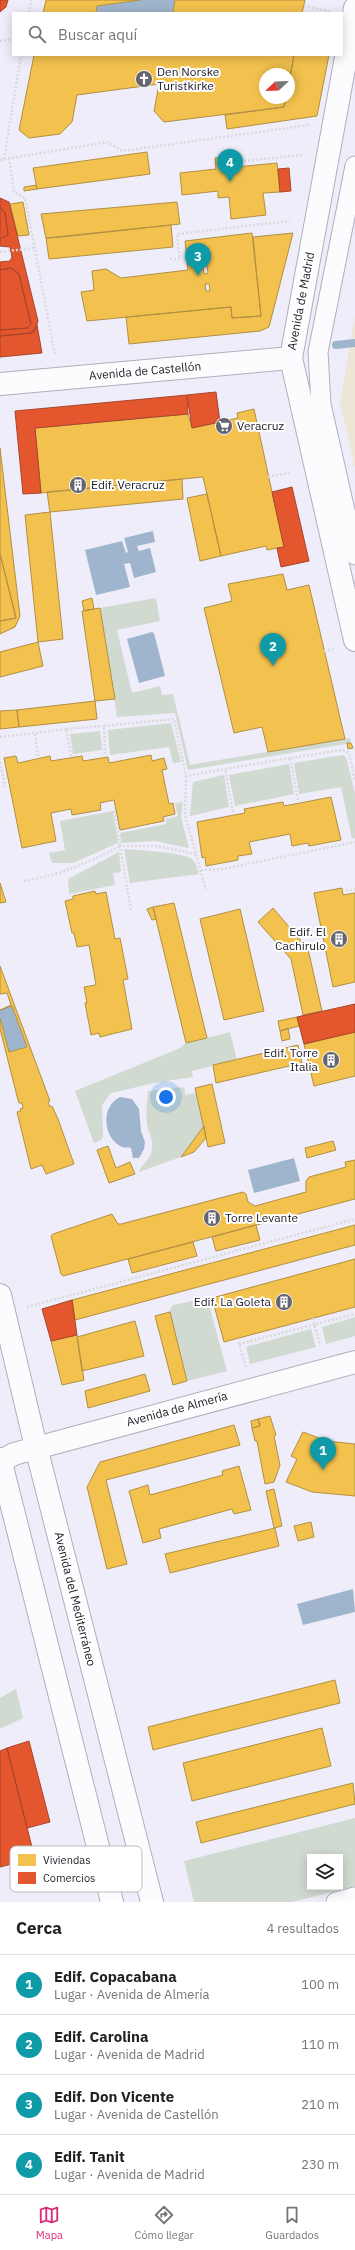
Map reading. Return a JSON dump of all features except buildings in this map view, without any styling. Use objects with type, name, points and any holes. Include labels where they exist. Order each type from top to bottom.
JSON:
[{"type":"street","name":"Avenida de Madrid","points":[[355,8],[291,358],[355,640]]},
{"type":"street","points":[[355,166],[318,352],[321,404],[355,555]]},
{"type":"street","name":"Avenida de Castellón","points":[[0,384],[291,358]]},
{"type":"street","name":"Avenida del Mediterráneo","points":[[2,1304],[36,1448],[136,1846]]},
{"type":"street","name":"Avenida de Almería","points":[[0,1461],[14,1454],[355,1362]]},
{"type":"street","points":[[0,1461],[98,1846]]},
{"type":"street","name":"Avenida del Mediterráneo","points":[[142,1869],[150,1901]]},
{"type":"street","points":[[109,1892],[112,1902]]},
{"type":"street","points":[[336,1902],[355,1897]]},
{"type":"path","points":[[28,12],[31,0]]},
{"type":"path","points":[[304,6],[326,11]]},
{"type":"path","points":[[0,41],[12,39]]},
{"type":"path","points":[[21,56],[2,159],[107,142],[123,151],[335,121]]},
{"type":"path","points":[[232,162],[329,152]]},
{"type":"path","points":[[9,158],[14,192],[25,198],[60,378]]},
{"type":"path","points":[[170,259],[180,258],[177,234],[317,218]]},
{"type":"path","points":[[0,252],[34,248]]},
{"type":"path","points":[[0,737],[174,719],[186,776],[185,815],[206,890]]},
{"type":"path","points":[[104,726],[105,754]]},
{"type":"path","points":[[66,729],[70,756]]},
{"type":"path","points":[[35,733],[38,756]]},
{"type":"path","points":[[186,776],[342,750],[348,753],[355,781]]},
{"type":"path","points":[[290,758],[298,800]]},
{"type":"path","points":[[0,762],[5,787]]},
{"type":"path","points":[[225,769],[233,812]]},
{"type":"path","points":[[114,811],[131,910]]},
{"type":"path","points":[[201,870],[223,869],[355,842]]},
{"type":"path","points":[[24,880],[53,875],[75,869],[120,846],[156,846],[196,854]]},
{"type":"path","points":[[346,891],[355,889]]},
{"type":"path","points":[[2,1304],[355,1219]]},
{"type":"path","points":[[252,1389],[239,1344],[355,1314]]},
{"type":"path","points":[[313,1318],[327,1369]]},
{"type":"shaded area","points":[[156,598],[160,621],[117,630],[132,693],[160,686],[162,695],[173,694],[190,765],[350,738],[351,743],[188,770],[175,713],[117,717],[100,608]]},
{"type":"shaded area","points":[[171,723],[181,762],[173,763],[169,747],[110,755],[108,730]]},
{"type":"shaded area","points":[[100,731],[102,750],[73,754],[70,734]]},
{"type":"shaded area","points":[[343,755],[346,757],[355,793],[355,838],[352,839],[341,787],[299,794],[294,763]]},
{"type":"shaded area","points":[[289,764],[294,794],[235,806],[229,775]]},
{"type":"shaded area","points":[[224,775],[229,807],[190,816],[193,782]]},
{"type":"shaded area","points":[[183,802],[181,817],[189,848],[155,841],[121,843],[120,833],[166,824],[166,819],[178,816],[175,803]]},
{"type":"shaded area","points":[[113,811],[118,843],[73,863],[52,863],[49,853],[65,850],[60,821]]},
{"type":"shaded area","points":[[124,849],[176,854],[190,858],[194,861],[199,874],[130,883]]},
{"type":"shaded area","points":[[119,852],[121,872],[113,873],[115,885],[69,894],[68,879]]},
{"type":"shaded area","points":[[230,1032],[237,1060],[192,1071],[193,1077],[154,1083],[111,1093],[102,1105],[103,1137],[101,1140],[94,1143],[75,1091],[178,1049],[186,1043]]},
{"type":"shaded area","points":[[184,1087],[185,1095],[196,1093],[204,1126],[181,1157],[139,1172],[141,1167],[150,1157],[152,1150],[146,1110],[148,1091]]},
{"type":"shaded area","points":[[197,1300],[200,1303],[208,1301],[227,1371],[187,1381],[178,1343],[172,1335],[166,1317],[173,1305]]},
{"type":"shaded area","points":[[355,1317],[355,1336],[326,1344],[322,1327]]},
{"type":"shaded area","points":[[311,1329],[316,1347],[250,1364],[246,1347]]},
{"type":"shaded area","points":[[16,1689],[23,1718],[0,1729],[0,1698]]},
{"type":"shaded area","points":[[355,1818],[355,1886],[343,1889],[343,1854],[307,1854],[307,1890],[339,1890],[292,1902],[194,1902],[184,1861]]},
{"type":"sand","points":[[355,317],[355,468],[340,403]]},
{"type":"water","points":[[140,0],[175,0],[173,12],[96,12],[97,6]]},
{"type":"water","points":[[153,531],[155,542],[137,546],[139,551],[150,548],[156,572],[134,578],[130,563],[124,564],[130,587],[96,595],[85,550],[122,541],[126,553],[128,552],[124,538]]},
{"type":"water","points":[[152,632],[154,633],[165,676],[139,683],[127,639]]},
{"type":"water","points":[[12,1006],[27,1047],[9,1052],[0,1018],[0,1010]]},
{"type":"water","points":[[120,1097],[132,1099],[139,1109],[141,1131],[145,1142],[144,1149],[139,1158],[133,1158],[131,1148],[122,1147],[116,1143],[108,1130],[106,1122],[109,1108]]},
{"type":"water","points":[[294,1158],[300,1181],[254,1193],[248,1170]]},
{"type":"water","points":[[353,1589],[355,1612],[303,1625],[297,1604]]},
{"type":"waterway","points":[[336,345],[355,343]]},
{"type":"place","name":"Den Norske Turistkirke","points":[[144,79]]},
{"type":"place","name":"Edif. Tanit","points":[[230,182]]},
{"type":"place","name":"Edif. Don Vicente","points":[[198,276]]},
{"type":"place","name":"Veracruz","points":[[224,426]]},
{"type":"place","name":"Edif. Veracruz","points":[[78,485]]},
{"type":"place","name":"Edif. Carolina","points":[[273,666]]},
{"type":"place","name":"Edif. El Cachirulo","points":[[339,939]]},
{"type":"place","name":"Edif. Torre Italia","points":[[331,1060]]},
{"type":"place","name":"Torre Levante","points":[[212,1218]]},
{"type":"place","name":"Edif. La Goleta","points":[[284,1302]]},
{"type":"place","name":"Edif. Copacabana","points":[[323,1470]]}]
